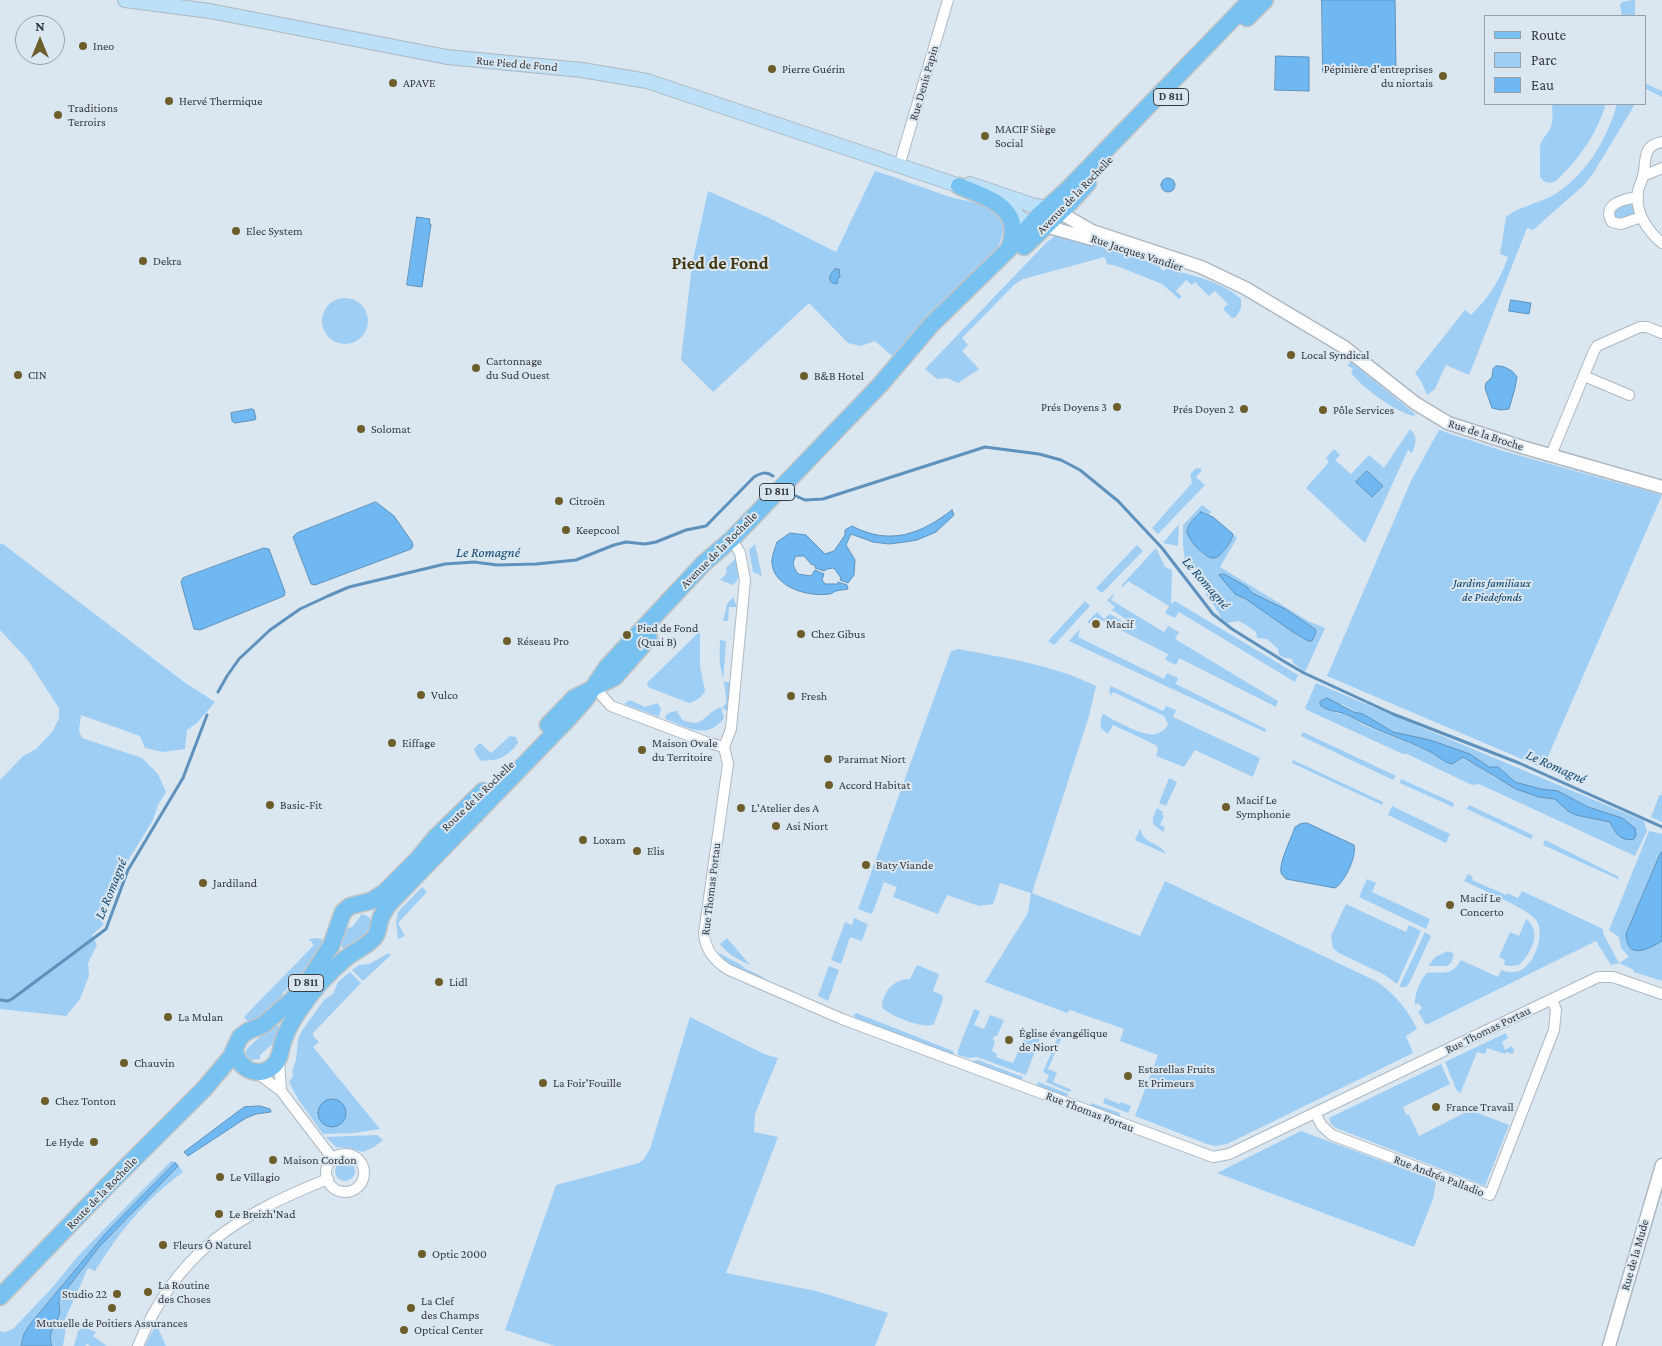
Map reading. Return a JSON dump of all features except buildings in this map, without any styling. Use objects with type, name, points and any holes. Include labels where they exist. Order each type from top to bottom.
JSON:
[{"type":"main road","name":"Rue Pied de Fond","points":[[125,0],[210,11],[447,57],[582,70],[647,81],[899,166]]},
{"type":"main road","name":"Avenue de la Rochelle","points":[[1053,210],[1066,191],[1251,0]]},
{"type":"main road","name":"Avenue de la Rochelle","points":[[880,386],[939,334],[1038,225],[1265,0]]},
{"type":"main road","name":"Rue Jacques Vandier","points":[[899,166],[1000,198],[1020,218],[1038,225]]},
{"type":"main road","name":"Rue Jacques Vandier","points":[[921,173],[960,181],[1053,210]]},
{"type":"main road","points":[[959,186],[1006,210],[1013,224],[1009,249]]},
{"type":"main road","name":"Avenue de la Rochelle","points":[[662,608],[704,564],[732,539],[880,386],[932,325],[1009,249],[1038,225]]},
{"type":"main road","name":"Route de la Rochelle","points":[[0,1297],[204,1089],[235,1051],[236,1042],[240,1037],[248,1031],[263,1025],[292,1000],[312,975],[331,946],[343,912],[350,906],[371,901],[385,892],[416,861],[435,838],[498,777],[565,706],[574,698],[615,677],[716,563],[732,539]]},
{"type":"main road","name":"Route de la Rochelle","points":[[204,1089],[229,1076],[270,1068],[279,1058],[282,1042],[288,1028],[319,985],[339,964],[375,937],[380,920],[390,903],[570,717],[585,700],[607,667],[662,608]]},
{"type":"main road","points":[[362,904],[376,912],[380,920]]},
{"type":"main road","points":[[235,1051],[238,1063],[252,1071]]},
{"type":"street","name":"Rue Denis Papin","points":[[899,166],[948,0]]},
{"type":"street","points":[[1662,142],[1653,145],[1646,152],[1638,197],[1641,217],[1646,226],[1662,243]]},
{"type":"street","points":[[1643,176],[1662,168]]},
{"type":"street","points":[[1638,197],[1628,198],[1611,206],[1609,218],[1612,222],[1621,224],[1641,217]]},
{"type":"street","name":"Rue Jacques Vandier","points":[[1053,210],[1092,231],[1201,267],[1229,280],[1332,339]]},
{"type":"street","name":"Rue Jacques Vandier","points":[[1038,225],[1096,240],[1194,272],[1229,280]]},
{"type":"street","points":[[1551,455],[1594,351],[1602,343],[1644,327],[1662,333]]},
{"type":"street","name":"Rue de la Broche","points":[[1332,339],[1415,403],[1448,423],[1466,430],[1662,487]]},
{"type":"street","points":[[1584,376],[1629,395]]},
{"type":"street","name":"Rue Thomas Portau","points":[[732,539],[740,553],[744,580],[731,729],[724,747],[728,764],[704,932],[704,941],[708,951],[723,966],[842,1019],[1208,1156],[1218,1157],[1229,1154],[1598,977],[1613,977],[1662,994]]},
{"type":"street","points":[[594,687],[611,706],[724,747]]},
{"type":"street","name":"Rue Andréa Palladio","points":[[1315,1113],[1322,1126],[1332,1135],[1490,1195],[1554,1030],[1556,1010],[1552,999]]},
{"type":"street","points":[[279,1058],[281,1091]]},
{"type":"street","points":[[252,1071],[281,1091],[333,1159]]},
{"type":"street","points":[[343,1154],[354,1156],[362,1164],[364,1177],[360,1185],[347,1192],[335,1189],[328,1179],[327,1168],[333,1159],[343,1154]]},
{"type":"street","name":"Rue de la Mude","points":[[1609,1346],[1662,1165]]},
{"type":"street","points":[[138,1346],[147,1325],[167,1291],[200,1251],[211,1241],[258,1210],[328,1179]]},
{"type":"green space","points":[[1635,0],[1635,15],[1622,15],[1620,5],[1622,2]]},
{"type":"green space","points":[[1647,84],[1662,91],[1662,97],[1647,90]]},
{"type":"green space","points":[[1552,105],[1606,105],[1592,136],[1580,155],[1556,181],[1549,183],[1543,181],[1540,177],[1540,146],[1549,131],[1552,120]]},
{"type":"green space","points":[[1617,105],[1634,105],[1594,172],[1584,185],[1533,230],[1527,228],[1469,375],[1446,365],[1435,389],[1427,395],[1415,373],[1465,310],[1471,315],[1489,295],[1508,257],[1500,254],[1506,217],[1520,209],[1548,198],[1572,181],[1592,158],[1613,118]]},
{"type":"green space","points":[[875,171],[950,197],[990,208],[999,216],[1002,222],[1003,232],[1000,244],[994,253],[893,357],[875,341],[861,346],[848,343],[809,303],[713,392],[681,360],[692,264],[708,191],[767,217],[836,252]]},
{"type":"green space","points":[[1629,203],[1634,206],[1634,214],[1624,220],[1614,218],[1613,209]]},
{"type":"green space","points":[[1054,237],[1074,237],[1161,266],[1160,269],[1165,271],[1166,268],[1215,283],[1241,299],[1241,308],[1236,317],[1232,318],[1223,309],[1228,304],[1215,291],[1209,296],[1195,282],[1192,285],[1186,280],[1176,291],[1182,297],[1179,299],[1162,284],[1117,266],[1107,264],[1105,257],[1023,279],[1014,285],[962,338],[968,345],[962,351],[979,369],[958,383],[947,378],[937,379],[925,369],[1047,242]]},
{"type":"green space","points":[[345,298],[358,302],[364,308],[368,321],[364,334],[358,340],[345,344],[332,340],[326,334],[322,321],[326,308],[332,302]]},
{"type":"green space","points":[[1351,362],[1415,414],[1414,416],[1389,405],[1363,385],[1351,373],[1353,369],[1347,365]]},
{"type":"green space","points":[[1410,429],[1416,440],[1412,453],[1408,450],[1365,543],[1306,488],[1329,462],[1326,458],[1334,449],[1340,455],[1335,460],[1351,474],[1369,455],[1384,468]]},
{"type":"green space","name":"Jardins familiaux de Piedefonds","points":[[1439,430],[1503,451],[1662,495],[1543,768],[1327,676],[1411,481]]},
{"type":"green space","points":[[1199,468],[1202,470],[1196,477],[1205,485],[1158,534],[1152,528],[1192,483],[1190,475],[1195,469]]},
{"type":"green space","points":[[1202,505],[1211,512],[1209,515],[1204,513],[1195,518],[1189,526],[1200,551],[1205,556],[1232,539],[1233,534],[1237,538],[1220,567],[1310,622],[1325,628],[1305,672],[1293,663],[1292,659],[1279,655],[1278,649],[1267,639],[1257,638],[1256,632],[1245,624],[1238,621],[1228,623],[1222,619],[1206,595],[1201,575],[1194,566],[1185,560],[1183,546],[1183,525]]},
{"type":"green space","points":[[1179,524],[1178,546],[1163,543]]},
{"type":"green space","points":[[0,544],[3,544],[184,682],[215,702],[197,723],[187,730],[185,749],[163,752],[145,748],[140,736],[81,715],[79,730],[82,738],[142,758],[158,774],[166,792],[158,805],[153,820],[129,859],[118,890],[108,898],[103,925],[92,935],[97,945],[88,963],[89,976],[80,999],[66,1016],[0,1009],[0,780],[23,756],[36,749],[53,731],[59,718],[59,708],[27,659],[0,630]]},
{"type":"green space","points":[[755,544],[762,576],[753,572],[749,550]]},
{"type":"green space","points":[[1137,545],[1143,551],[1102,593],[1096,588]]},
{"type":"green space","points":[[1156,548],[1165,567],[1172,570],[1171,604],[1175,601],[1298,675],[1295,682],[1179,612],[1175,618],[1165,613],[1169,606],[1128,581],[1123,587],[1121,586]]},
{"type":"green space","points":[[736,558],[739,575],[736,582],[733,585],[720,580],[727,573],[726,568]]},
{"type":"green space","points":[[1115,593],[1111,600],[1164,632],[1168,626],[1179,632],[1175,639],[1278,701],[1276,707],[1179,658],[1176,665],[1165,660],[1168,654],[1095,617],[1091,624],[1087,622],[1097,612],[1104,619],[1110,614],[1135,629],[1137,626],[1112,610],[1115,607],[1107,600]]},
{"type":"green space","points":[[733,597],[737,607],[729,607],[728,621],[723,621],[727,604]]},
{"type":"green space","points":[[1085,601],[1090,606],[1054,645],[1048,641]]},
{"type":"green space","points":[[1080,629],[1078,637],[1164,679],[1167,673],[1178,678],[1176,684],[1266,729],[1265,732],[1069,641]]},
{"type":"green space","points":[[700,633],[700,666],[705,691],[702,695],[689,703],[648,687],[647,683]]},
{"type":"green space","points":[[720,640],[726,641],[723,680],[720,661]]},
{"type":"green space","points":[[959,649],[1046,667],[1096,686],[1089,716],[1032,893],[1140,936],[1165,881],[1378,982],[1390,992],[1410,1015],[1417,1029],[1406,1036],[1413,1053],[1227,1144],[1215,1146],[1207,1144],[1135,1116],[1158,1055],[1120,1041],[1124,1029],[1070,1010],[1067,1013],[985,982],[1028,913],[1031,893],[1000,883],[993,904],[979,906],[947,895],[938,914],[893,897],[897,887],[884,882],[872,914],[858,909],[951,651]]},
{"type":"green space","points":[[724,682],[730,682],[728,711],[722,707],[726,704]]},
{"type":"green space","points":[[1316,683],[1644,821],[1647,831],[1635,856],[1479,784],[1472,785],[1305,708]],"holes":[[[1342,704],[1393,732],[1430,740],[1470,754],[1489,767],[1498,767],[1515,782],[1541,789],[1558,791],[1588,807],[1622,818],[1614,830],[1610,822],[1576,815],[1555,799],[1539,797],[1494,777],[1472,761],[1463,757],[1456,762],[1447,762],[1430,751],[1363,725],[1344,713],[1339,714],[1323,708]]]},
{"type":"green space","points":[[1111,686],[1163,711],[1166,706],[1176,710],[1173,717],[1260,758],[1253,777],[1195,750],[1184,767],[1156,756],[1158,749],[1156,745],[1113,725],[1108,734],[1101,725],[1103,714],[1148,734],[1160,732],[1168,724],[1164,716],[1113,692],[1111,696],[1109,691]]},
{"type":"green space","points":[[630,700],[645,707],[657,703],[661,708],[659,717],[624,704]]},
{"type":"green space","points":[[721,707],[724,718],[711,729],[704,731],[689,728],[665,719],[666,715],[677,711],[682,720],[695,723],[703,720],[714,710]]},
{"type":"green space","points":[[1303,732],[1396,776],[1393,780],[1301,736]]},
{"type":"green space","points":[[510,736],[516,737],[518,743],[504,756],[494,760],[481,761],[477,756],[474,749],[480,743],[491,753]]},
{"type":"green space","points":[[1293,760],[1383,802],[1382,805],[1292,763]]},
{"type":"green space","points":[[1169,778],[1177,782],[1166,806],[1159,803]]},
{"type":"green space","points":[[1401,779],[1454,803],[1453,807],[1400,783]]},
{"type":"green space","points":[[1660,794],[1662,795],[1662,822],[1651,817]]},
{"type":"green space","points":[[1469,805],[1533,835],[1531,839],[1467,809]]},
{"type":"green space","points":[[1392,806],[1450,834],[1446,843],[1388,815]]},
{"type":"green space","points":[[1157,808],[1163,812],[1162,815],[1164,816],[1160,825],[1165,827],[1163,832],[1153,824]]},
{"type":"green space","points":[[1140,829],[1148,841],[1160,847],[1166,854],[1135,840]]},
{"type":"green space","points":[[1649,831],[1662,834],[1662,981],[1634,972],[1634,970],[1619,963],[1629,957],[1621,948],[1619,937],[1609,930]]},
{"type":"green space","points":[[1545,840],[1619,877],[1618,879],[1543,845]]},
{"type":"green space","points":[[1468,874],[1473,877],[1472,880],[1506,895],[1507,893],[1518,898],[1522,891],[1603,929],[1603,933],[1619,963],[1611,965],[1596,941],[1426,1025],[1418,1012],[1422,1008],[1418,1003],[1415,1005],[1418,988],[1427,973],[1450,971],[1461,960],[1498,977],[1501,970],[1512,972],[1523,969],[1532,959],[1538,946],[1540,932],[1536,920],[1513,904],[1464,881]]},
{"type":"green space","points":[[1367,879],[1376,883],[1372,892],[1430,919],[1426,929],[1359,897]]},
{"type":"green space","points":[[422,887],[427,892],[398,923],[405,936],[398,939],[396,922],[398,912]]},
{"type":"green space","points":[[1346,904],[1406,932],[1409,925],[1421,931],[1397,984],[1385,975],[1339,953],[1333,948],[1331,936]]},
{"type":"green space","points":[[361,914],[368,917],[371,921],[370,926],[361,938],[345,951],[339,943],[347,928],[352,927]]},
{"type":"green space","points":[[854,918],[868,924],[862,941],[850,937],[841,964],[831,960],[845,922],[852,925]]},
{"type":"green space","points":[[1526,919],[1534,930],[1531,949],[1519,965],[1504,965],[1505,960],[1499,957],[1510,932],[1519,936]]},
{"type":"green space","points":[[1425,932],[1431,936],[1409,984],[1406,987],[1399,987]]},
{"type":"green space","points":[[318,938],[323,940],[314,959],[283,993],[282,998],[264,1013],[267,1017],[249,1023],[244,1017],[314,945],[309,939]]},
{"type":"green space","points":[[727,938],[750,965],[723,948],[720,944]]},
{"type":"green space","points":[[1448,951],[1454,954],[1451,963],[1447,966],[1428,966],[1435,957]]},
{"type":"green space","points":[[717,952],[765,978],[752,976],[739,970]]},
{"type":"green space","points":[[389,953],[391,955],[363,981],[352,970],[359,965],[369,964]]},
{"type":"green space","points":[[917,965],[939,974],[933,991],[942,995],[943,999],[934,1024],[915,1024],[886,1011],[882,1007],[890,987],[899,981],[910,979]]},
{"type":"green space","points":[[829,966],[839,970],[828,1001],[818,996]]},
{"type":"green space","points":[[350,972],[361,983],[313,1033],[313,1036],[319,1042],[313,1047],[380,1129],[354,1133],[323,1134],[298,1099],[289,1082],[293,1076],[292,1071],[301,1032],[324,1000],[333,994],[338,982]]},
{"type":"green space","points":[[974,1009],[980,1011],[974,1025],[984,1029],[990,1015],[1004,1020],[997,1036],[994,1036],[993,1040],[995,1041],[992,1051],[997,1054],[996,1057],[1013,1063],[1028,1030],[1041,1035],[1026,1075],[977,1057],[969,1058],[958,1055],[958,1050]]},
{"type":"green space","points":[[856,1013],[953,1051],[955,1057],[855,1019],[854,1015]]},
{"type":"green space","points":[[690,1017],[764,1054],[778,1058],[755,1114],[754,1132],[778,1137],[726,1273],[816,1291],[888,1313],[875,1346],[555,1346],[505,1330],[556,1185],[639,1163],[650,1149]]},
{"type":"green space","points":[[275,1022],[282,1029],[273,1045],[260,1055],[260,1059],[250,1060],[246,1050]]},
{"type":"green space","points":[[1061,1030],[1064,1032],[1048,1069],[1057,1073],[1053,1082],[1072,1090],[1069,1092],[1046,1082],[1049,1075],[1043,1072]]},
{"type":"green space","points":[[1506,1033],[1508,1038],[1502,1042],[1505,1050],[1512,1046],[1513,1054],[1506,1052],[1505,1054],[1487,1048],[1485,1054],[1477,1052],[1460,1094],[1445,1062]]},
{"type":"green space","points":[[978,1060],[1023,1077],[1017,1080],[970,1062]]},
{"type":"green space","points":[[1441,1064],[1450,1084],[1403,1107],[1419,1136],[1470,1110],[1509,1125],[1485,1186],[1336,1128],[1331,1124],[1329,1118]]},
{"type":"green space","points":[[1038,1082],[1069,1094],[1065,1097],[1039,1088]]},
{"type":"green space","points":[[1105,1098],[1119,1104],[1121,1102],[1131,1106],[1128,1113],[1103,1103]]},
{"type":"green space","points":[[1091,1103],[1120,1113],[1119,1119],[1090,1108]]},
{"type":"green space","points":[[1301,1131],[1433,1180],[1436,1183],[1433,1199],[1414,1247],[1217,1173]]},
{"type":"green space","points":[[377,1135],[383,1140],[363,1152],[336,1147],[326,1137]]},
{"type":"green space","points":[[171,1161],[176,1162],[183,1172],[156,1194],[134,1217],[114,1242],[95,1271],[88,1268],[62,1326],[66,1328],[63,1346],[52,1346],[50,1337],[60,1313],[59,1299],[99,1247],[134,1212],[175,1163],[106,1233],[31,1323],[24,1334],[21,1346],[0,1346],[0,1331],[5,1332],[13,1329],[51,1289],[79,1255]]},
{"type":"green space","points":[[345,1161],[352,1164],[355,1171],[352,1178],[345,1181],[338,1178],[335,1171],[338,1164]]},
{"type":"green space","points":[[157,1326],[166,1346],[145,1346],[154,1328]]},
{"type":"green space","points":[[84,1327],[96,1332],[93,1336],[107,1346],[91,1346],[87,1344],[85,1346],[74,1346],[78,1331]]},
{"type":"water","points":[[1322,0],[1395,0],[1396,72],[1323,73]]},
{"type":"water","points":[[1276,56],[1309,57],[1309,91],[1275,90]]},
{"type":"water","points":[[1165,178],[1171,178],[1175,185],[1171,192],[1165,192],[1161,188],[1161,182]]},
{"type":"water","points":[[417,217],[430,219],[429,224],[431,224],[422,287],[407,285]]},
{"type":"water","points":[[835,269],[839,269],[840,277],[837,279],[838,283],[835,284],[830,281],[830,275]]},
{"type":"water","points":[[1511,300],[1531,303],[1529,314],[1509,311]]},
{"type":"water","points":[[1496,366],[1508,368],[1517,377],[1509,409],[1492,408],[1485,388]]},
{"type":"water","points":[[252,409],[256,419],[235,423],[232,421],[231,413]]},
{"type":"water","points":[[1367,471],[1383,486],[1372,497],[1356,482]]},
{"type":"water","points":[[376,502],[394,516],[412,542],[413,546],[411,549],[315,585],[311,584],[293,537],[297,533]]},
{"type":"water","points":[[952,510],[954,515],[936,532],[917,540],[889,544],[873,542],[851,534],[846,545],[855,560],[854,575],[848,583],[840,580],[841,578],[834,568],[824,571],[815,568],[816,566],[811,564],[804,556],[796,556],[794,559],[794,567],[798,574],[811,576],[815,570],[824,574],[822,580],[825,584],[838,584],[838,582],[847,585],[848,589],[821,595],[803,592],[786,585],[774,572],[772,561],[777,542],[790,533],[806,535],[825,554],[834,551],[845,535],[845,530],[852,526],[879,535],[905,534],[929,525]]},
{"type":"water","points":[[1201,512],[1213,517],[1233,534],[1226,548],[1214,558],[1202,552],[1188,535],[1189,526]]},
{"type":"water","points":[[264,548],[269,549],[285,592],[284,596],[200,630],[194,629],[181,582],[183,578]]},
{"type":"water","points":[[1224,574],[1247,587],[1252,593],[1285,609],[1315,629],[1316,632],[1312,641],[1308,641],[1293,632],[1246,599],[1235,594],[1219,575]]},
{"type":"water","points":[[1327,698],[1354,712],[1363,714],[1393,732],[1430,740],[1470,754],[1489,767],[1498,767],[1515,782],[1541,789],[1558,791],[1588,807],[1622,818],[1635,828],[1636,835],[1634,839],[1622,838],[1616,833],[1610,822],[1576,815],[1568,811],[1555,799],[1539,797],[1516,789],[1463,757],[1452,764],[1449,763],[1429,751],[1348,715],[1326,709],[1320,705],[1320,702]]},
{"type":"water","points":[[1307,823],[1354,845],[1354,856],[1349,868],[1343,880],[1335,888],[1286,879],[1281,874],[1282,862],[1295,827]]},
{"type":"water","points":[[1662,852],[1662,941],[1639,951],[1634,950],[1630,948],[1627,942],[1626,934]]},
{"type":"water","points":[[332,1099],[342,1103],[346,1113],[342,1123],[332,1127],[322,1123],[318,1113],[322,1103]]},
{"type":"water","points":[[260,1106],[270,1109],[271,1112],[256,1114],[246,1118],[188,1156],[184,1152],[244,1107]]},
{"type":"water","points":[[175,1163],[178,1166],[99,1247],[59,1299],[60,1313],[50,1337],[52,1346],[21,1346],[24,1334],[31,1323],[106,1233]]},
{"type":"waterway","name":"Le Romagné","points":[[796,496],[805,500],[823,499],[985,447],[1039,454],[1061,460],[1080,470],[1118,501],[1162,548],[1213,614],[1232,629],[1285,662],[1304,673],[1393,714],[1519,763],[1662,827]]},
{"type":"waterway","name":"Le Romagné","points":[[218,692],[239,659],[270,630],[300,609],[349,587],[445,564],[474,562],[497,565],[536,564],[576,560],[626,542],[645,544],[656,542],[686,530],[706,526],[754,477],[764,473],[773,476]]},
{"type":"waterway","name":"Le Romagné","points":[[0,1000],[8,1001],[12,999],[106,929],[128,870],[183,778],[207,715]]},
{"type":"place","name":"Ineo","points":[[83,46]]},
{"type":"place","name":"Pierre Guérin","points":[[772,69]]},
{"type":"place","name":"Pépinière d'entreprises du niortais","points":[[1443,76]]},
{"type":"place","name":"APAVE","points":[[393,83]]},
{"type":"place","name":"Hervé Thermique","points":[[169,101]]},
{"type":"place","name":"Traditions Terroirs","points":[[58,115]]},
{"type":"place","name":"MACIF Siège Social","points":[[985,136]]},
{"type":"place","name":"Elec System","points":[[236,231]]},
{"type":"place","name":"Dekra","points":[[143,261]]},
{"type":"place","name":"Local Syndical","points":[[1291,355]]},
{"type":"place","name":"Cartonnage du Sud Ouest","points":[[476,368]]},
{"type":"place","name":"CIN","points":[[18,375]]},
{"type":"place","name":"B&B Hotel","points":[[804,376]]},
{"type":"place","name":"Prés Doyens 3","points":[[1117,407]]},
{"type":"place","name":"Prés Doyen 2","points":[[1244,409]]},
{"type":"place","name":"Pôle Services","points":[[1323,410]]},
{"type":"place","name":"Solomat","points":[[361,429]]},
{"type":"place","name":"Citroën","points":[[559,501]]},
{"type":"place","name":"Keepcool","points":[[566,530]]},
{"type":"place","name":"Macif","points":[[1096,624]]},
{"type":"place","name":"Chez Gibus","points":[[801,634]]},
{"type":"place","name":"Pied de Fond (Quai B)","points":[[627,635]]},
{"type":"place","name":"Réseau Pro","points":[[507,641]]},
{"type":"place","name":"Vulco","points":[[421,695]]},
{"type":"place","name":"Fresh","points":[[791,696]]},
{"type":"place","name":"Eiffage","points":[[392,743]]},
{"type":"place","name":"Maison Ovale du Territoire","points":[[642,750]]},
{"type":"place","name":"Paramat Niort","points":[[828,759]]},
{"type":"place","name":"Accord Habitat","points":[[829,785]]},
{"type":"place","name":"Basic-Fit","points":[[270,805]]},
{"type":"place","name":"Macif Le Symphonie","points":[[1226,807]]},
{"type":"place","name":"L'Atelier des A","points":[[741,808]]},
{"type":"place","name":"Asi Niort","points":[[776,826]]},
{"type":"place","name":"Loxam","points":[[583,840]]},
{"type":"place","name":"Elis","points":[[637,851]]},
{"type":"place","name":"Baty Viande","points":[[866,865]]},
{"type":"place","name":"Jardiland","points":[[203,883]]},
{"type":"place","name":"Macif Le Concerto","points":[[1450,905]]},
{"type":"place","name":"Lidl","points":[[439,982]]},
{"type":"place","name":"La Mulan","points":[[168,1017]]},
{"type":"place","name":"Église évangélique de Niort","points":[[1009,1040]]},
{"type":"place","name":"Chauvin","points":[[124,1063]]},
{"type":"place","name":"Estarellas Fruits Et Primeurs","points":[[1128,1076]]},
{"type":"place","name":"La Foir'Fouille","points":[[543,1083]]},
{"type":"place","name":"Chez Tonton","points":[[45,1101]]},
{"type":"place","name":"France Travail","points":[[1436,1107]]},
{"type":"place","name":"Le Hyde","points":[[94,1142]]},
{"type":"place","name":"Maison Cordon","points":[[273,1160]]},
{"type":"place","name":"Le Villagio","points":[[220,1177]]},
{"type":"place","name":"Le Breizh'Nad","points":[[219,1214]]},
{"type":"place","name":"Fleurs Ô Naturel","points":[[163,1245]]},
{"type":"place","name":"Optic 2000","points":[[422,1254]]},
{"type":"place","name":"La Routine des Choses","points":[[148,1292]]},
{"type":"place","name":"Studio 22","points":[[117,1294]]},
{"type":"place","name":"Mutuelle de Poitiers Assurances","points":[[112,1308]]},
{"type":"place","name":"La Clef des Champs","points":[[411,1308]]},
{"type":"place","name":"Optical Center","points":[[404,1330]]},
{"type":"district","name":"Pied de Fond","points":[[720,263]]}]
